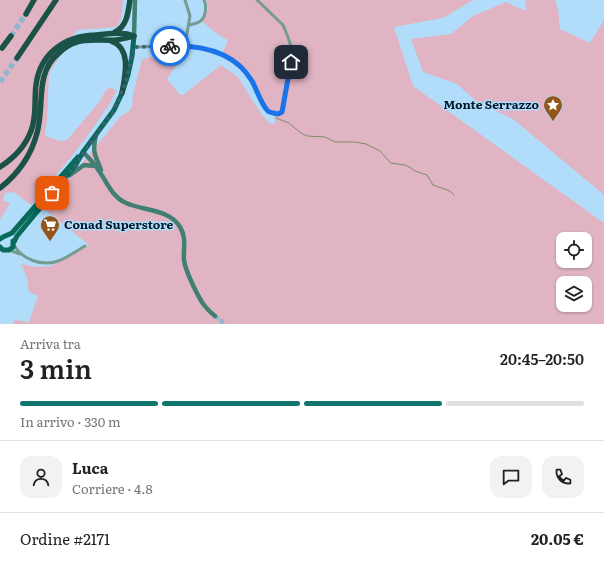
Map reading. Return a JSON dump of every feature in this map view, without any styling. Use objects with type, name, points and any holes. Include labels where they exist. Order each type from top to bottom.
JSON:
[{"type":"highway","points":[[26,14],[34,0]]},
{"type":"highway","points":[[17,58],[56,0]]},
{"type":"highway","points":[[109,37],[119,30],[124,24],[130,0]]},
{"type":"highway","points":[[2,48],[11,36]]},
{"type":"highway","points":[[0,188],[20,169],[32,147],[40,122],[36,85],[39,72],[48,57],[58,46],[67,40],[78,36],[109,37],[118,40],[134,36]]},
{"type":"highway","points":[[109,37],[120,45],[125,53],[125,76],[122,93]]},
{"type":"highway","points":[[0,167],[17,154],[28,137],[34,122],[38,100]]},
{"type":"main road","points":[[1,255],[14,244],[17,236],[75,166],[114,110],[122,93],[134,47],[135,0]]},
{"type":"main road","points":[[96,135],[94,150],[96,159],[112,192],[121,201],[130,205],[164,214],[172,218],[182,230],[184,237],[184,260],[187,269],[202,303],[215,316]]},
{"type":"main road","points":[[84,152],[92,155],[96,159]]},
{"type":"main road","points":[[84,152],[105,179]]},
{"type":"main road","points":[[2,237],[11,234],[15,230],[72,163],[84,152]]},
{"type":"main road","points":[[61,183],[74,171],[84,165],[90,164],[95,166]]},
{"type":"main road","points":[[2,237],[12,239],[14,244]]},
{"type":"main road","points":[[0,248],[7,251]]},
{"type":"street","points":[[185,0],[190,16],[185,45]]},
{"type":"street","points":[[189,25],[199,22],[202,19],[206,8],[204,0]]},
{"type":"street","points":[[134,47],[185,45],[219,52],[244,70],[268,111],[278,114],[282,112],[293,53],[282,25],[258,0]]},
{"type":"street","points":[[14,244],[20,254]]},
{"type":"street","points":[[7,251],[20,254],[32,261],[54,262],[59,261],[85,246]]},
{"type":"shaded area","points":[[0,0],[123,0],[121,19],[117,27],[77,30],[49,73],[45,136],[60,141],[67,140],[100,101],[105,91],[110,87],[117,91],[98,121],[66,164],[31,205],[14,192],[5,193],[3,201],[10,203],[0,220]]},
{"type":"shaded area","points":[[206,0],[473,0],[443,18],[394,27],[413,86],[604,223],[604,324],[13,324],[15,320],[29,322],[38,296],[29,292],[27,278],[21,264],[36,267],[51,266],[89,245],[44,209],[121,116],[128,112],[132,107],[133,95],[142,59],[178,53],[183,56],[167,79],[180,95],[183,95],[221,65],[238,77],[260,112],[270,124],[275,123],[274,110],[269,109],[249,71],[223,52],[228,40],[217,34],[202,21],[208,9]]},
{"type":"shaded area","points":[[525,0],[555,0],[558,9],[560,29],[590,43],[604,20],[604,195],[513,119],[477,102],[457,84],[423,72],[411,39],[451,34],[473,16],[506,2],[526,11]]},
{"type":"waterway","points":[[276,118],[289,123],[307,136],[325,137],[335,142],[355,142],[366,144],[380,151],[391,163],[405,165],[415,171],[427,175],[433,185],[450,191],[454,195]]},
{"type":"tunnel","points":[[11,36],[26,14]]},
{"type":"tunnel","points":[[0,82],[17,58]]},
{"type":"tunnel","points":[[215,316],[225,324]]},
{"type":"way so far","points":[[52,193],[75,166],[114,110],[128,75],[134,47],[170,46]]},
{"type":"place","name":"Monte Serrazzo","points":[[553,122]]},
{"type":"place","name":"Conad Superstore","points":[[50,242]]},
{"type":"route","points":[[170,46],[185,45],[216,51],[229,58],[244,70],[268,111],[278,114],[282,112],[291,62]]}]
